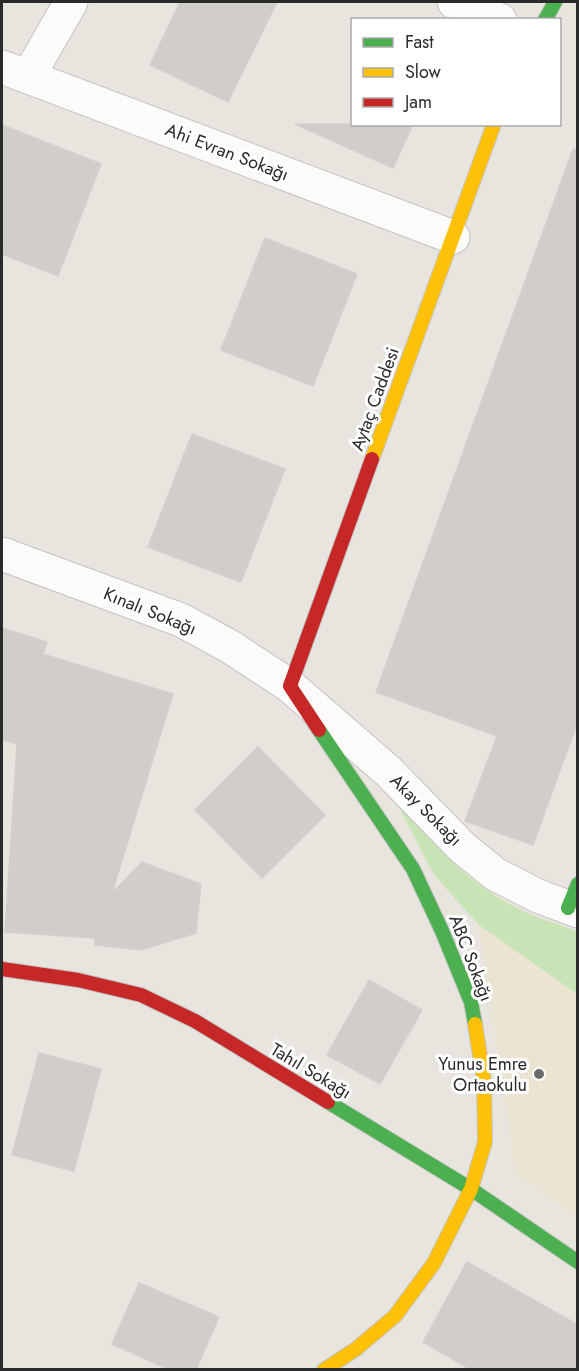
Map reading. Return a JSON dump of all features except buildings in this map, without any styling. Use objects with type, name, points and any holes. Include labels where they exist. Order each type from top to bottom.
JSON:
[{"type":"street","points":[[15,72],[71,2]]},
{"type":"street","points":[[454,2],[495,18]]},
{"type":"street","points":[[546,18],[555,2]]},
{"type":"street","name":"Ahi Evran Sokağı","points":[[15,72],[453,237]]},
{"type":"street","name":"Aytaç Caddesi","points":[[290,686],[493,126]]},
{"type":"street","name":"Kınalı Sokağı","points":[[2,554],[181,621],[229,646],[290,686]]},
{"type":"street","name":"Akay Sokağı","points":[[290,686],[388,771],[462,848],[495,874],[538,896],[574,901]]},
{"type":"street","name":"ABC Sokağı","points":[[290,686],[413,869],[471,1002],[484,1081],[485,1142],[471,1189],[434,1263],[395,1316],[356,1349],[324,1370]]},
{"type":"street","name":"Tahıl Sokağı","points":[[2,969],[78,980],[141,995],[195,1022],[471,1189],[578,1262]]},
{"type":"shaded area","name":"Yunus Emre Ortaokulu","points":[[391,792],[460,870],[516,908],[577,931],[577,1217],[516,1174],[479,925],[433,873]]},
{"type":"green space","points":[[391,792],[448,857],[480,885],[524,912],[577,931],[577,994],[479,925],[433,873]]},
{"type":"traffic: fast","points":[[546,18],[555,2]]},
{"type":"traffic: fast","points":[[319,730],[413,869],[471,1002],[475,1024]]},
{"type":"traffic: fast","points":[[568,908],[578,884]]},
{"type":"traffic: fast","points":[[328,1102],[471,1189],[578,1262]]},
{"type":"traffic: slow","points":[[372,459],[493,126]]},
{"type":"traffic: slow","points":[[324,1370],[356,1349],[395,1316],[434,1263],[471,1189],[485,1142],[484,1081],[475,1024]]},
{"type":"traffic: jam","points":[[319,730],[290,686],[372,459]]},
{"type":"traffic: jam","points":[[2,969],[78,980],[141,995],[195,1021],[328,1102]]},
{"type":"place","name":"Yunus Emre Ortaokulu","points":[[539,1074]]}]
